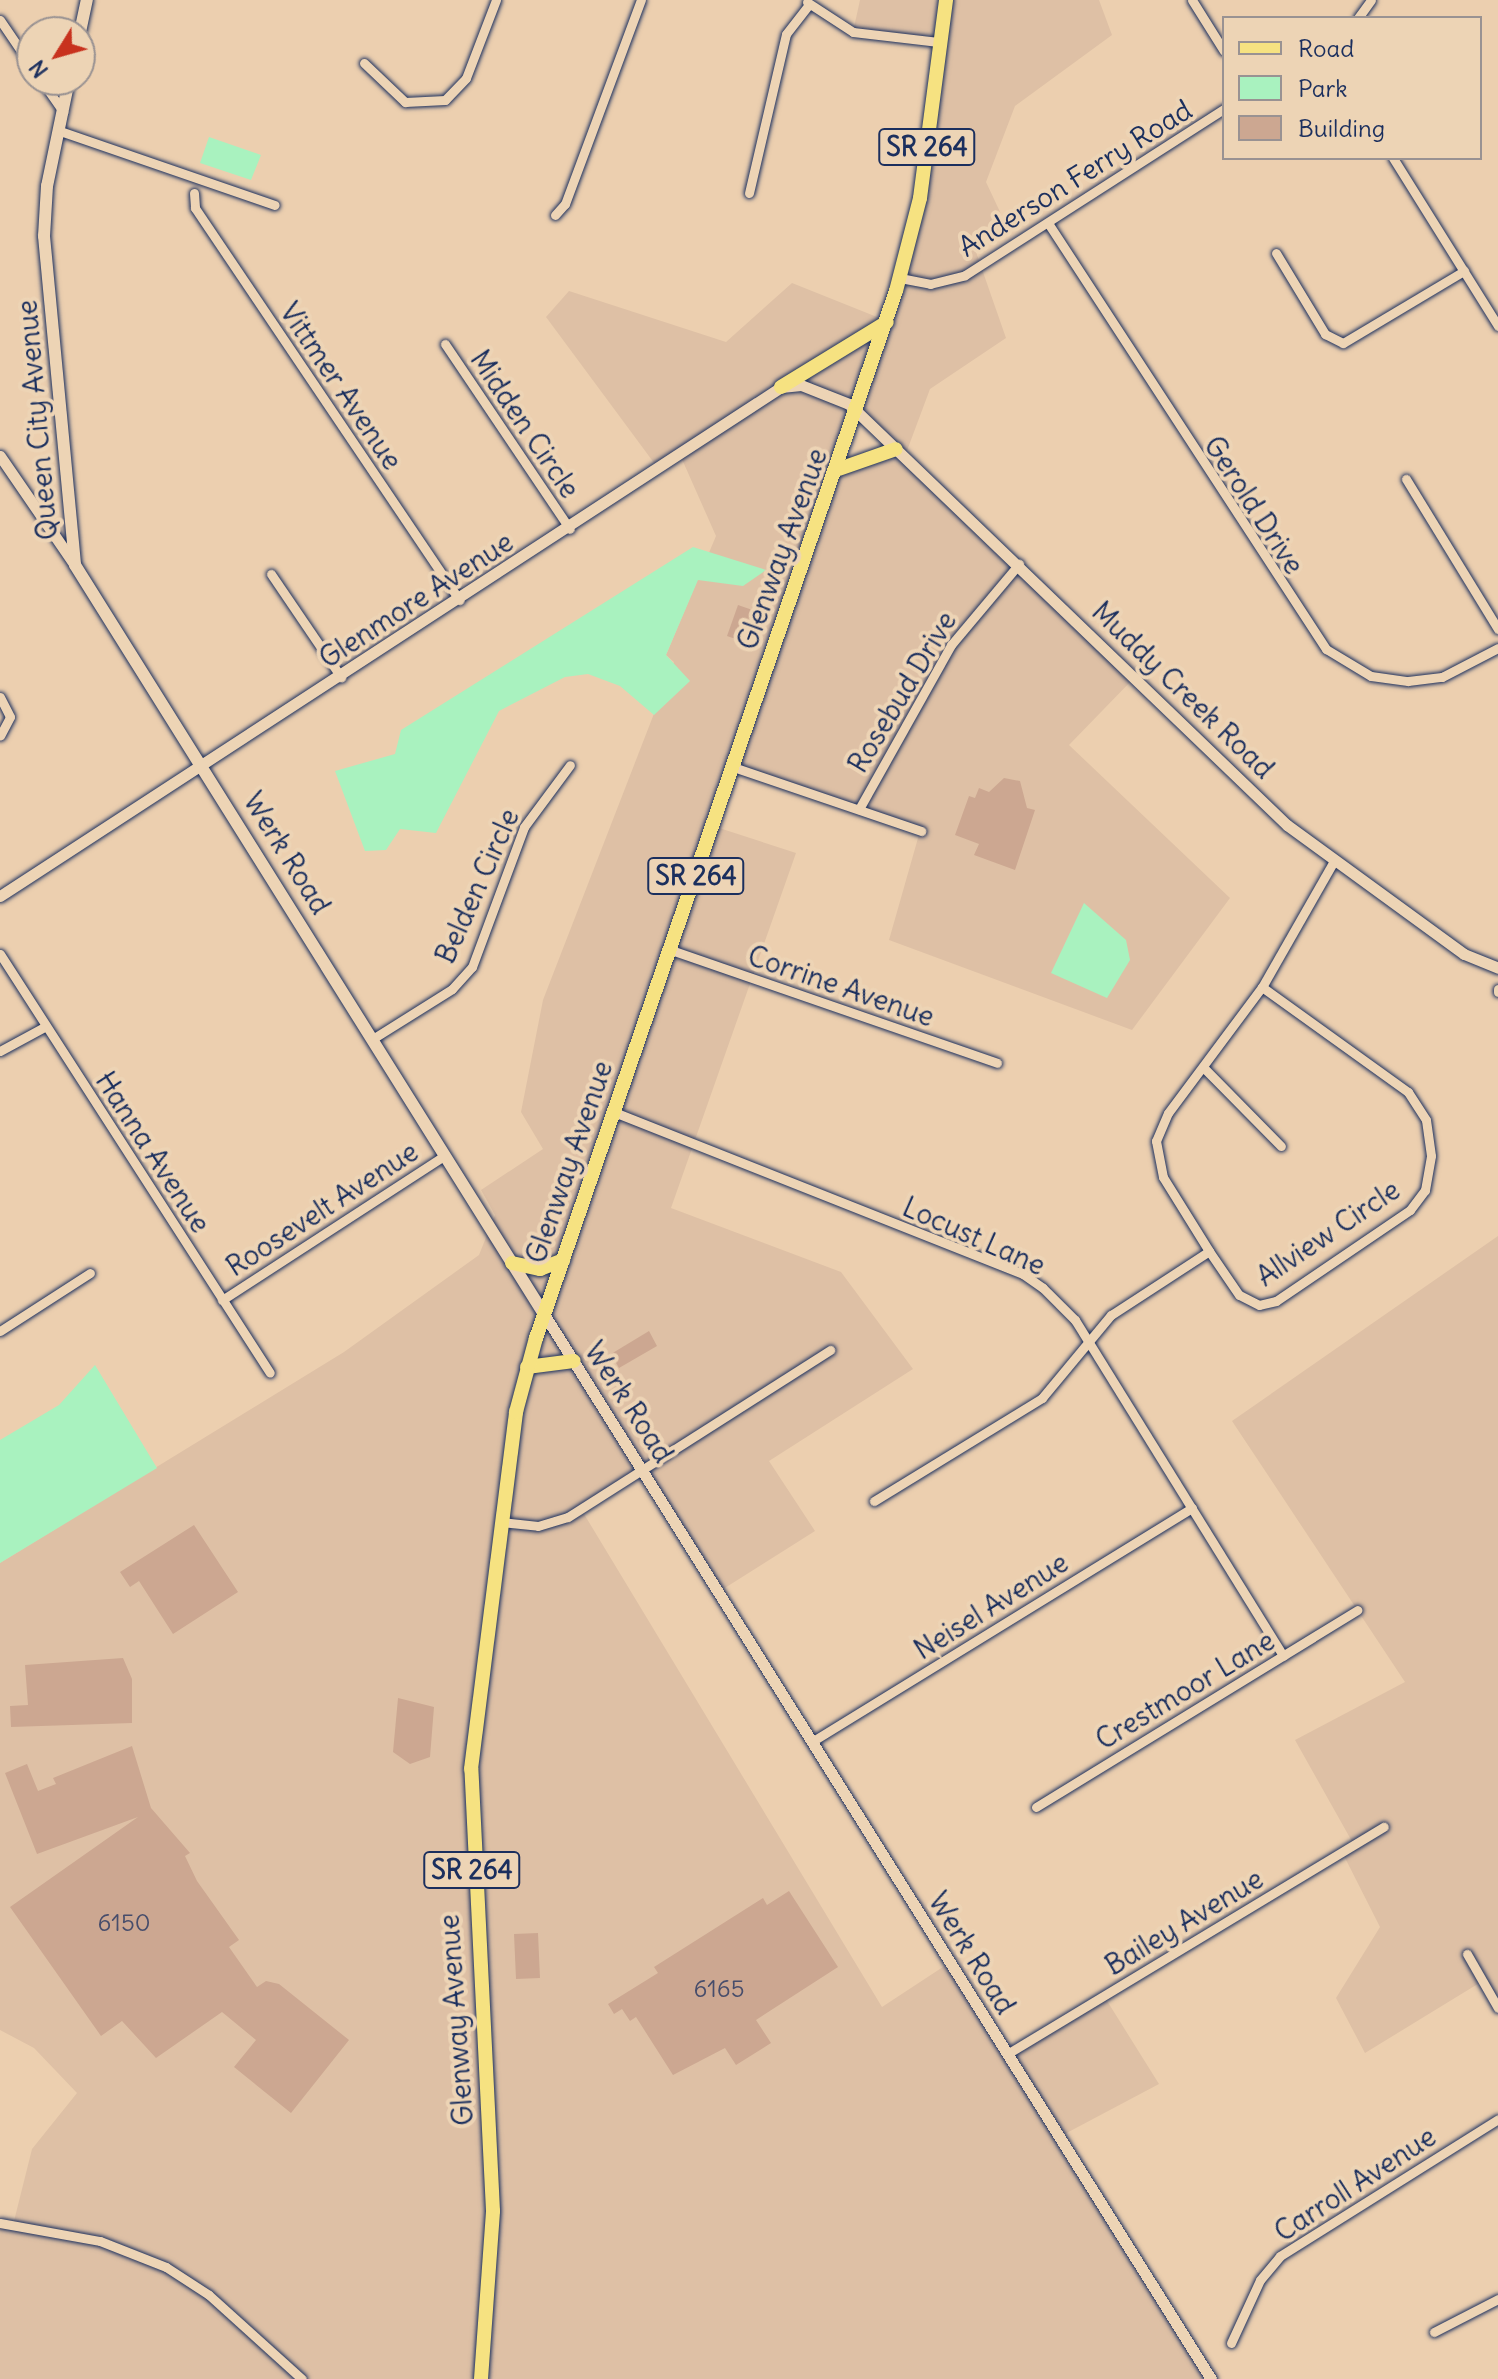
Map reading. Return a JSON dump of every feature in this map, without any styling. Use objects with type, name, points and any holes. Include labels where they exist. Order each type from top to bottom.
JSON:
[{"type":"main road","name":"Glenway Avenue","points":[[481,2379],[493,2211],[471,1769],[498,1521],[527,1367],[733,767],[859,414],[900,278],[923,178],[938,42],[946,0]]},
{"type":"main road","name":"Queen City Avenue","points":[[66,96],[44,236],[75,565]]},
{"type":"main road","points":[[781,387],[887,322]]},
{"type":"main road","points":[[839,469],[896,449]]},
{"type":"main road","name":"Werk Road","points":[[75,565],[204,764],[544,1314]]},
{"type":"main road","points":[[512,1263],[540,1269],[563,1260]]},
{"type":"main road","points":[[527,1367],[574,1361]]},
{"type":"street","points":[[364,63],[405,102],[445,100],[466,78],[496,0]]},
{"type":"street","points":[[555,215],[565,204],[641,0]]},
{"type":"street","points":[[1192,0],[1222,48]]},
{"type":"street","points":[[749,193],[786,34],[808,2],[853,32],[938,42]]},
{"type":"street","points":[[0,20],[16,44]]},
{"type":"street","points":[[52,96],[63,112]]},
{"type":"street","name":"Anderson Ferry Road","points":[[900,278],[930,284],[965,275],[1222,110]]},
{"type":"street","points":[[60,131],[275,205]]},
{"type":"street","points":[[1394,160],[1498,326]]},
{"type":"street","name":"Vittmer Avenue","points":[[194,193],[195,208],[459,600]]},
{"type":"street","name":"Gerold Drive","points":[[1048,223],[1326,649],[1371,676],[1408,681],[1461,670],[1498,648]]},
{"type":"street","points":[[1276,253],[1325,334],[1343,343],[1464,271]]},
{"type":"street","name":"Midden Circle","points":[[445,344],[570,529]]},
{"type":"street","points":[[781,387],[825,390],[859,414]]},
{"type":"street","name":"Glenmore Avenue","points":[[0,896],[570,529],[781,387]]},
{"type":"street","name":"Muddy Creek Road","points":[[859,414],[1019,564],[1287,825],[1464,954],[1498,968]]},
{"type":"street","name":"Werk Road","points":[[0,456],[75,565]]},
{"type":"street","points":[[1406,479],[1498,629]]},
{"type":"street","name":"Rosebud Drive","points":[[859,809],[951,645],[1019,564]]},
{"type":"street","points":[[271,574],[341,677]]},
{"type":"street","points":[[0,697],[10,717],[0,736]]},
{"type":"street","name":"Belden Circle","points":[[374,1038],[452,989],[472,967],[524,827],[570,765]]},
{"type":"street","points":[[733,767],[921,831]]},
{"type":"street","name":"Allview Circle","points":[[1262,987],[1415,1099],[1430,1135],[1429,1178],[1410,1210],[1268,1304],[1239,1295],[1163,1177],[1156,1152],[1168,1113],[1262,987],[1335,859]]},
{"type":"street","name":"Corrine Avenue","points":[[671,950],[997,1063]]},
{"type":"street","name":"Hanna Avenue","points":[[0,954],[270,1373]]},
{"type":"street","points":[[0,1051],[46,1026]]},
{"type":"street","points":[[1203,1067],[1281,1146]]},
{"type":"street","name":"Locust Lane","points":[[614,1112],[1023,1274],[1058,1301],[1090,1345],[1283,1656]]},
{"type":"street","name":"Roosevelt Avenue","points":[[222,1300],[445,1155]]},
{"type":"street","points":[[874,1501],[1042,1398],[1090,1345],[1111,1315],[1209,1251]]},
{"type":"street","points":[[0,1331],[90,1273]]},
{"type":"street","name":"Werk Road","points":[[544,1314],[1211,2379]]},
{"type":"street","points":[[498,1521],[560,1521],[830,1350]]},
{"type":"street","name":"Neisel Avenue","points":[[813,1741],[1192,1508]]},
{"type":"street","name":"Crestmoor Lane","points":[[1036,1807],[1357,1610]]},
{"type":"street","name":"Bailey Avenue","points":[[1007,2054],[1384,1827]]},
{"type":"street","points":[[1467,1954],[1498,2008]]},
{"type":"street","name":"Carroll Avenue","points":[[1231,2343],[1260,2280],[1280,2256],[1498,2119]]},
{"type":"street","points":[[0,2223],[100,2241],[166,2267],[209,2295],[302,2379]]},
{"type":"street","points":[[1434,2332],[1498,2299]]},
{"type":"shaded area","points":[[860,0],[1099,0],[1112,35],[1015,106],[986,182],[1009,231],[976,252],[1006,338],[930,389],[905,456],[1135,677],[1069,745],[1230,898],[1132,1030],[889,940],[920,831],[733,767],[713,826],[796,853],[671,1208],[841,1272],[913,1369],[769,1461],[815,1531],[720,1591],[643,1468],[581,1509],[882,2007],[949,1963],[1007,2053],[1104,1996],[1159,2084],[1059,2137],[1211,2379],[0,2379],[0,2223],[13,2225],[32,2149],[77,2093],[34,2048],[0,2030],[0,1563],[344,1352],[479,1255],[495,1215],[481,1190],[543,1149],[521,1112],[543,1000],[674,662],[666,655],[716,536],[681,457],[660,471],[546,317],[569,291],[726,342],[792,283],[887,321],[914,229],[937,43],[853,32]],"holes":[[[859,415],[896,449],[840,468]]]},
{"type":"shaded area","points":[[1498,1236],[1498,2008],[1481,1982],[1365,2053],[1336,1998],[1380,1927],[1342,1852],[1354,1845],[1295,1740],[1405,1682],[1232,1421]]},
{"type":"green space","points":[[209,137],[261,155],[251,180],[200,163]]},
{"type":"green space","points":[[693,547],[766,570],[743,586],[698,580],[666,655],[690,681],[654,715],[620,686],[588,674],[565,677],[499,711],[436,833],[400,829],[386,850],[365,851],[335,771],[395,754],[401,730]]},
{"type":"green space","points":[[1084,903],[1126,940],[1130,960],[1107,998],[1051,973]]},
{"type":"green space","points":[[95,1365],[157,1468],[0,1563],[0,1440],[59,1405]]},
{"type":"building","points":[[738,605],[767,615],[756,646],[727,636]]},
{"type":"building","points":[[1004,778],[1020,781],[1027,808],[1035,810],[1015,870],[974,855],[979,844],[955,835],[969,796],[975,798],[979,788],[989,792]]},
{"type":"building","points":[[649,1331],[657,1346],[619,1368],[611,1354]]},
{"type":"building","points":[[194,1525],[238,1592],[173,1634],[139,1581],[130,1587],[120,1572]]},
{"type":"building","points":[[123,1658],[132,1679],[132,1723],[11,1727],[10,1706],[28,1705],[25,1665]]},
{"type":"building","points":[[398,1698],[434,1707],[430,1757],[410,1764],[393,1752]]},
{"type":"building","points":[[132,1746],[151,1808],[190,1853],[185,1856],[197,1881],[239,1940],[229,1947],[257,1987],[266,1981],[279,1984],[349,2040],[291,2113],[234,2067],[256,2040],[222,2012],[156,2058],[122,2021],[101,2036],[10,1907],[138,1817],[37,1854],[5,1773],[27,1764],[38,1791],[56,1784],[53,1778]]},
{"type":"building","points":[[789,1891],[838,1967],[756,2020],[771,2043],[736,2065],[725,2048],[673,2075],[636,2017],[630,2021],[622,2009],[614,2014],[608,2004],[658,1973],[654,1967],[763,1898],[767,1905]]},
{"type":"building","points":[[538,1933],[540,1978],[516,1979],[514,1934]]}]
